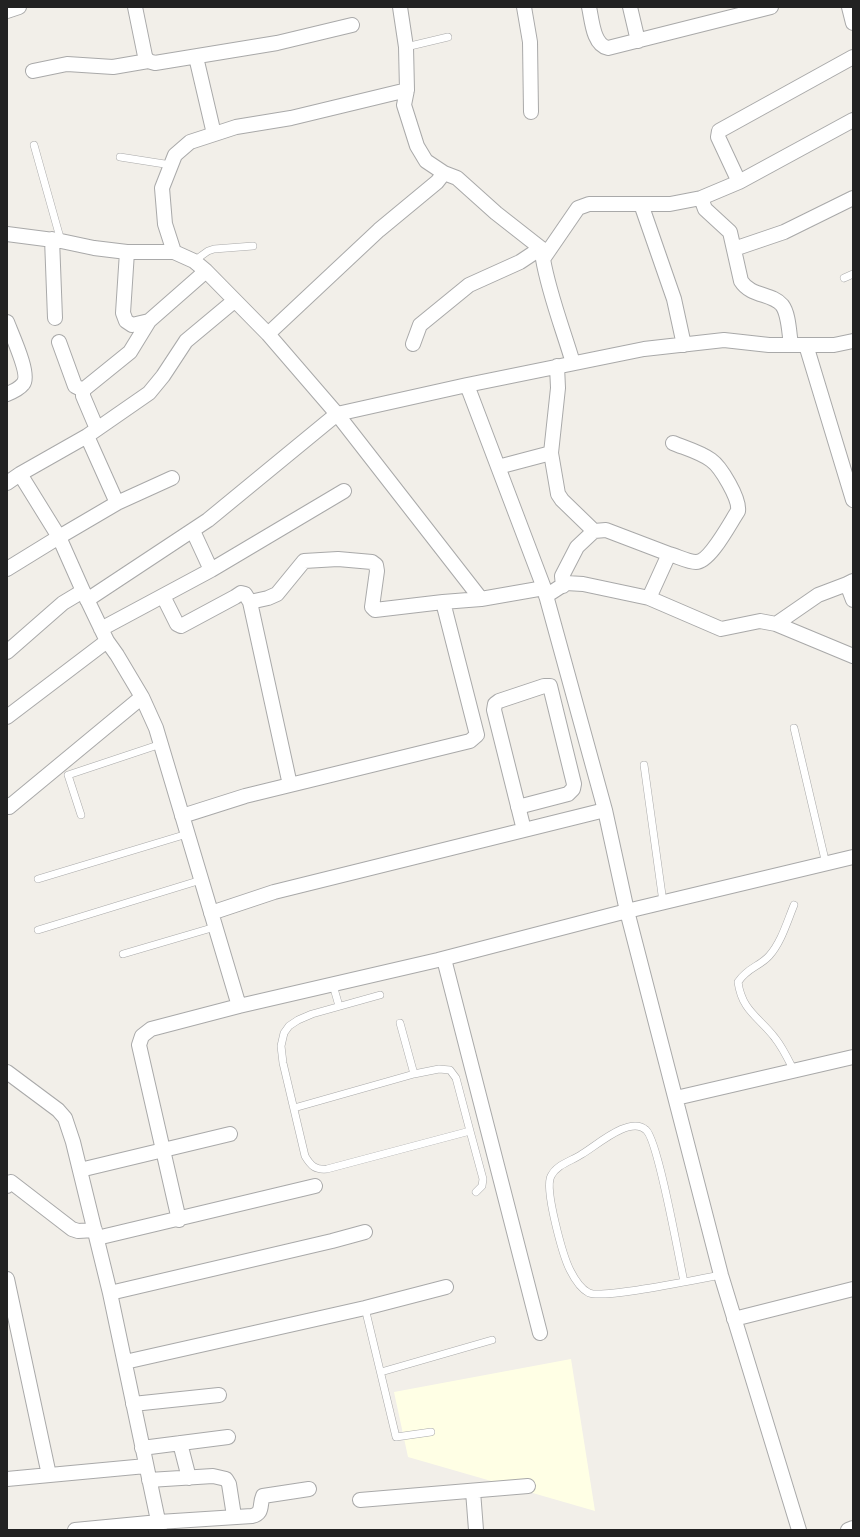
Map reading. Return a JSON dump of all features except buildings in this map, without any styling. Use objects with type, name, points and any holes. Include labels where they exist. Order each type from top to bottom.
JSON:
[{"type":"street","points":[[7,11],[19,7]]},
{"type":"street","points":[[135,7],[145,56],[148,62]]},
{"type":"street","points":[[400,7],[406,47],[408,90],[404,105],[417,146],[426,161],[444,173],[458,178],[496,213],[544,250]]},
{"type":"street","points":[[524,7],[530,42],[531,112]]},
{"type":"street","points":[[589,7],[598,42],[602,47],[608,48],[638,42],[771,7]]},
{"type":"street","points":[[630,7],[638,42]]},
{"type":"street","points":[[849,7],[853,22]]},
{"type":"street","points":[[32,71],[67,64],[113,67],[148,62],[155,63],[277,43],[352,25]]},
{"type":"street","points":[[196,57],[214,134]]},
{"type":"street","points":[[739,182],[718,137],[719,131],[853,57]]},
{"type":"street","points":[[174,252],[165,224],[162,188],[175,154],[190,142],[236,127],[291,118],[408,90]]},
{"type":"street","points":[[413,344],[420,325],[464,289],[544,250],[578,208],[589,204],[670,204],[701,198],[739,182],[853,120]]},
{"type":"street","points":[[268,334],[379,230],[437,182],[444,173]]},
{"type":"street","points":[[701,198],[705,209],[730,232],[741,281],[745,287],[782,304],[785,311],[791,345]]},
{"type":"street","points":[[734,249],[784,232],[853,198]]},
{"type":"street","points":[[641,204],[674,299],[684,345]]},
{"type":"street","points":[[7,234],[57,240],[94,248],[127,252],[174,252],[194,261],[206,271],[268,334],[337,414],[481,599]]},
{"type":"street","points":[[55,318],[57,240]]},
{"type":"street","points":[[544,250],[543,259],[546,278],[561,322],[572,363]]},
{"type":"street","points":[[127,252],[123,313],[126,321],[132,325],[149,321]]},
{"type":"street","points":[[83,390],[130,352],[149,321],[206,271]]},
{"type":"street","points":[[7,483],[92,432],[149,393],[163,376],[186,341],[234,301]]},
{"type":"street","points":[[7,322],[23,365],[26,378],[23,384],[7,394]]},
{"type":"street","points":[[7,652],[63,604],[85,595],[193,531],[337,414],[467,385],[644,349],[724,340],[769,345],[834,344],[853,341]]},
{"type":"street","points":[[59,342],[75,386],[83,390]]},
{"type":"street","points":[[806,345],[853,500]]},
{"type":"street","points":[[557,366],[558,388],[551,453],[558,494],[562,500],[594,531]]},
{"type":"street","points":[[467,385],[545,592],[605,810],[627,911],[720,1275],[799,1530]]},
{"type":"street","points":[[83,390],[83,396],[92,432],[117,503]]},
{"type":"street","points":[[563,586],[562,576],[577,548],[594,531],[606,530],[669,554],[696,562],[704,560],[710,554],[738,511],[739,504],[717,466],[710,459],[673,443]]},
{"type":"street","points":[[498,467],[551,453]]},
{"type":"street","points":[[20,474],[59,537],[104,635],[142,698],[156,728],[239,1006]]},
{"type":"street","points":[[7,569],[117,503],[172,478]]},
{"type":"street","points":[[7,717],[104,635],[163,596],[211,570],[344,490]]},
{"type":"street","points":[[193,531],[211,570]]},
{"type":"street","points":[[649,598],[669,554]]},
{"type":"street","points":[[250,602],[277,594],[304,561],[338,559],[372,562],[376,565],[377,571],[372,607],[375,610],[545,592],[563,586],[566,583],[583,584],[649,598],[721,629],[760,622],[776,624],[853,656]]},
{"type":"street","points":[[776,624],[818,595],[850,583],[853,600]]},
{"type":"street","points":[[163,596],[177,624],[181,626],[241,593],[245,594],[250,602],[290,785]]},
{"type":"street","points":[[182,816],[245,796],[470,741],[477,735],[443,602]]},
{"type":"street","points":[[518,807],[568,794],[574,784],[550,686],[544,686],[499,701],[495,704],[494,710],[518,807],[524,830]]},
{"type":"street","points":[[7,805],[9,807],[142,698]]},
{"type":"street","points":[[210,913],[274,892],[605,810]]},
{"type":"street","points":[[179,1220],[138,1045],[142,1036],[151,1029],[239,1006],[444,959],[627,911],[853,857]]},
{"type":"street","points":[[444,959],[540,1333]]},
{"type":"street","points":[[676,1098],[853,1057]]},
{"type":"street","points":[[7,1072],[58,1110],[66,1118],[110,1292],[142,1448],[160,1526]]},
{"type":"street","points":[[80,1170],[230,1134]]},
{"type":"street","points":[[8,1182],[72,1228],[78,1231],[96,1234],[179,1220],[315,1186]]},
{"type":"street","points":[[110,1292],[332,1241],[365,1232]]},
{"type":"street","points":[[7,1279],[49,1475]]},
{"type":"street","points":[[125,1362],[365,1308],[446,1287]]},
{"type":"street","points":[[734,1319],[853,1288]]},
{"type":"street","points":[[133,1404],[219,1395]]},
{"type":"street","points":[[142,1448],[228,1437]]},
{"type":"street","points":[[180,1443],[189,1478]]},
{"type":"street","points":[[7,1480],[146,1466]]},
{"type":"street","points":[[149,1480],[213,1476],[226,1479],[229,1484],[234,1516]]},
{"type":"street","points":[[360,1500],[528,1486]]},
{"type":"street","points":[[74,1530],[160,1526],[258,1514],[261,1510],[261,1501],[263,1496],[309,1489]]},
{"type":"street","points":[[473,1491],[476,1530]]},
{"type":"street","points":[[848,1530],[853,1528]]},
{"type":"lane","points":[[406,47],[448,37]]},
{"type":"lane","points":[[34,145],[57,240]]},
{"type":"lane","points":[[120,157],[171,165]]},
{"type":"lane","points":[[194,261],[208,251],[214,249],[253,246]]},
{"type":"lane","points":[[844,278],[853,274]]},
{"type":"lane","points":[[794,728],[826,864]]},
{"type":"lane","points":[[81,815],[68,775],[161,744]]},
{"type":"lane","points":[[644,765],[664,902]]},
{"type":"lane","points":[[38,879],[187,834]]},
{"type":"lane","points":[[38,930],[201,880]]},
{"type":"lane","points":[[794,906],[773,950],[768,957],[744,972],[738,982],[740,995],[751,1012],[781,1046],[794,1071]]},
{"type":"lane","points":[[123,954],[215,927]]},
{"type":"lane","points":[[333,985],[338,1006]]},
{"type":"lane","points":[[380,995],[338,1006],[298,1020],[289,1026],[284,1033],[281,1046],[283,1063],[305,1156],[310,1166],[318,1170],[470,1131]]},
{"type":"lane","points":[[400,1022],[414,1074]]},
{"type":"lane","points":[[294,1108],[414,1074],[439,1069],[450,1070],[456,1078],[483,1179],[482,1186],[476,1192]]},
{"type":"lane","points":[[684,1282],[659,1164],[652,1138],[643,1127],[633,1126],[622,1129],[581,1155],[556,1168],[550,1178],[550,1194],[562,1251],[569,1269],[578,1283],[588,1292],[598,1295],[684,1282],[720,1275]]},
{"type":"lane","points":[[365,1308],[396,1437],[431,1432]]},
{"type":"lane","points":[[381,1372],[492,1340]]},
{"type":"shaded area","points":[[571,1359],[595,1511],[408,1457],[394,1392]]}]
